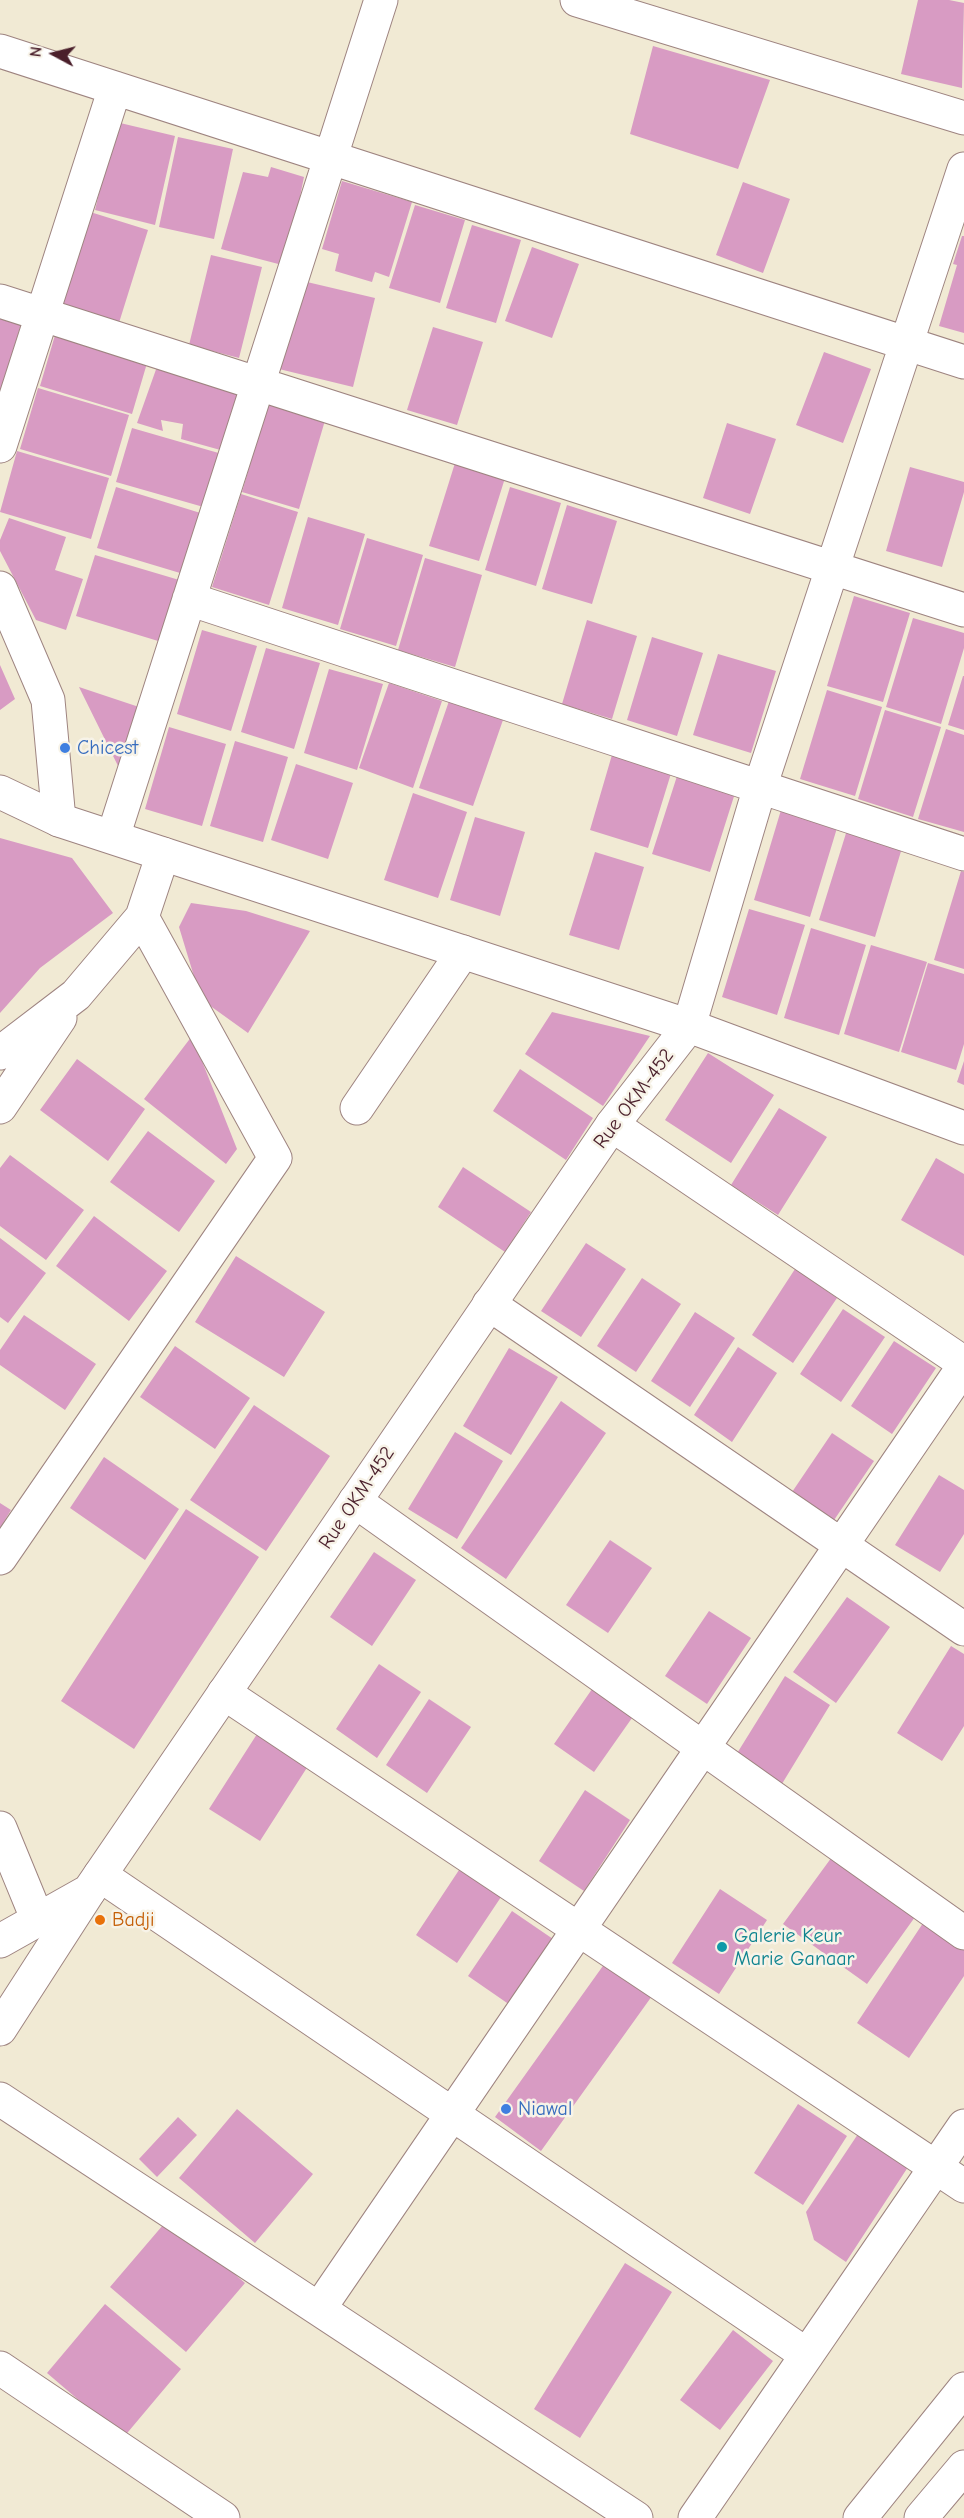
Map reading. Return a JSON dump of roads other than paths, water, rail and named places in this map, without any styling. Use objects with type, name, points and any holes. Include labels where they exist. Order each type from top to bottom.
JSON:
[{"type":"main road","points":[[113,837],[381,0]]},
{"type":"main road","points":[[577,0],[964,118]]},
{"type":"main road","points":[[0,51],[964,362]]},
{"type":"main road","points":[[0,446],[115,88]]},
{"type":"main road","points":[[689,1026],[760,787],[964,169]]},
{"type":"main road","points":[[0,301],[964,610]]},
{"type":"main road","points":[[0,588],[48,700],[59,820]]},
{"type":"main road","points":[[189,599],[964,854]]},
{"type":"main road","points":[[0,792],[59,820],[689,1026],[964,1128]]},
{"type":"main road","points":[[0,1107],[76,995],[141,917],[164,854]]},
{"type":"main road","points":[[0,1558],[275,1158],[141,917]]},
{"type":"main road","points":[[357,1108],[463,952]]},
{"type":"main road","points":[[0,1053],[76,995]]},
{"type":"main road","name":"Rue OKM-452","points":[[0,1941],[94,1883],[612,1125],[689,1026]]},
{"type":"main road","points":[[319,2309],[964,1365],[612,1125]]},
{"type":"main road","points":[[489,1304],[964,1629]]},
{"type":"main road","points":[[355,1501],[964,1933]]},
{"type":"main road","points":[[224,1693],[964,2186]]},
{"type":"main road","points":[[0,1828],[37,1918]]},
{"type":"main road","points":[[0,2029],[94,1883],[452,2115],[807,2355]]},
{"type":"main road","points":[[0,2099],[636,2518]]},
{"type":"main road","points":[[695,2518],[964,2126]]},
{"type":"main road","points":[[0,2368],[223,2518]]},
{"type":"main road","points":[[860,2518],[964,2389]]},
{"type":"main road","points":[[921,2518],[964,2467]]},
{"type":"place","name":"Chicest","points":[[65,748]]},
{"type":"place","name":"Badji","points":[[100,1920]]},
{"type":"place","name":"Galerie Keur Marie Ganaar","points":[[722,1947]]},
{"type":"place","name":"Niawal","points":[[506,2109]]}]
